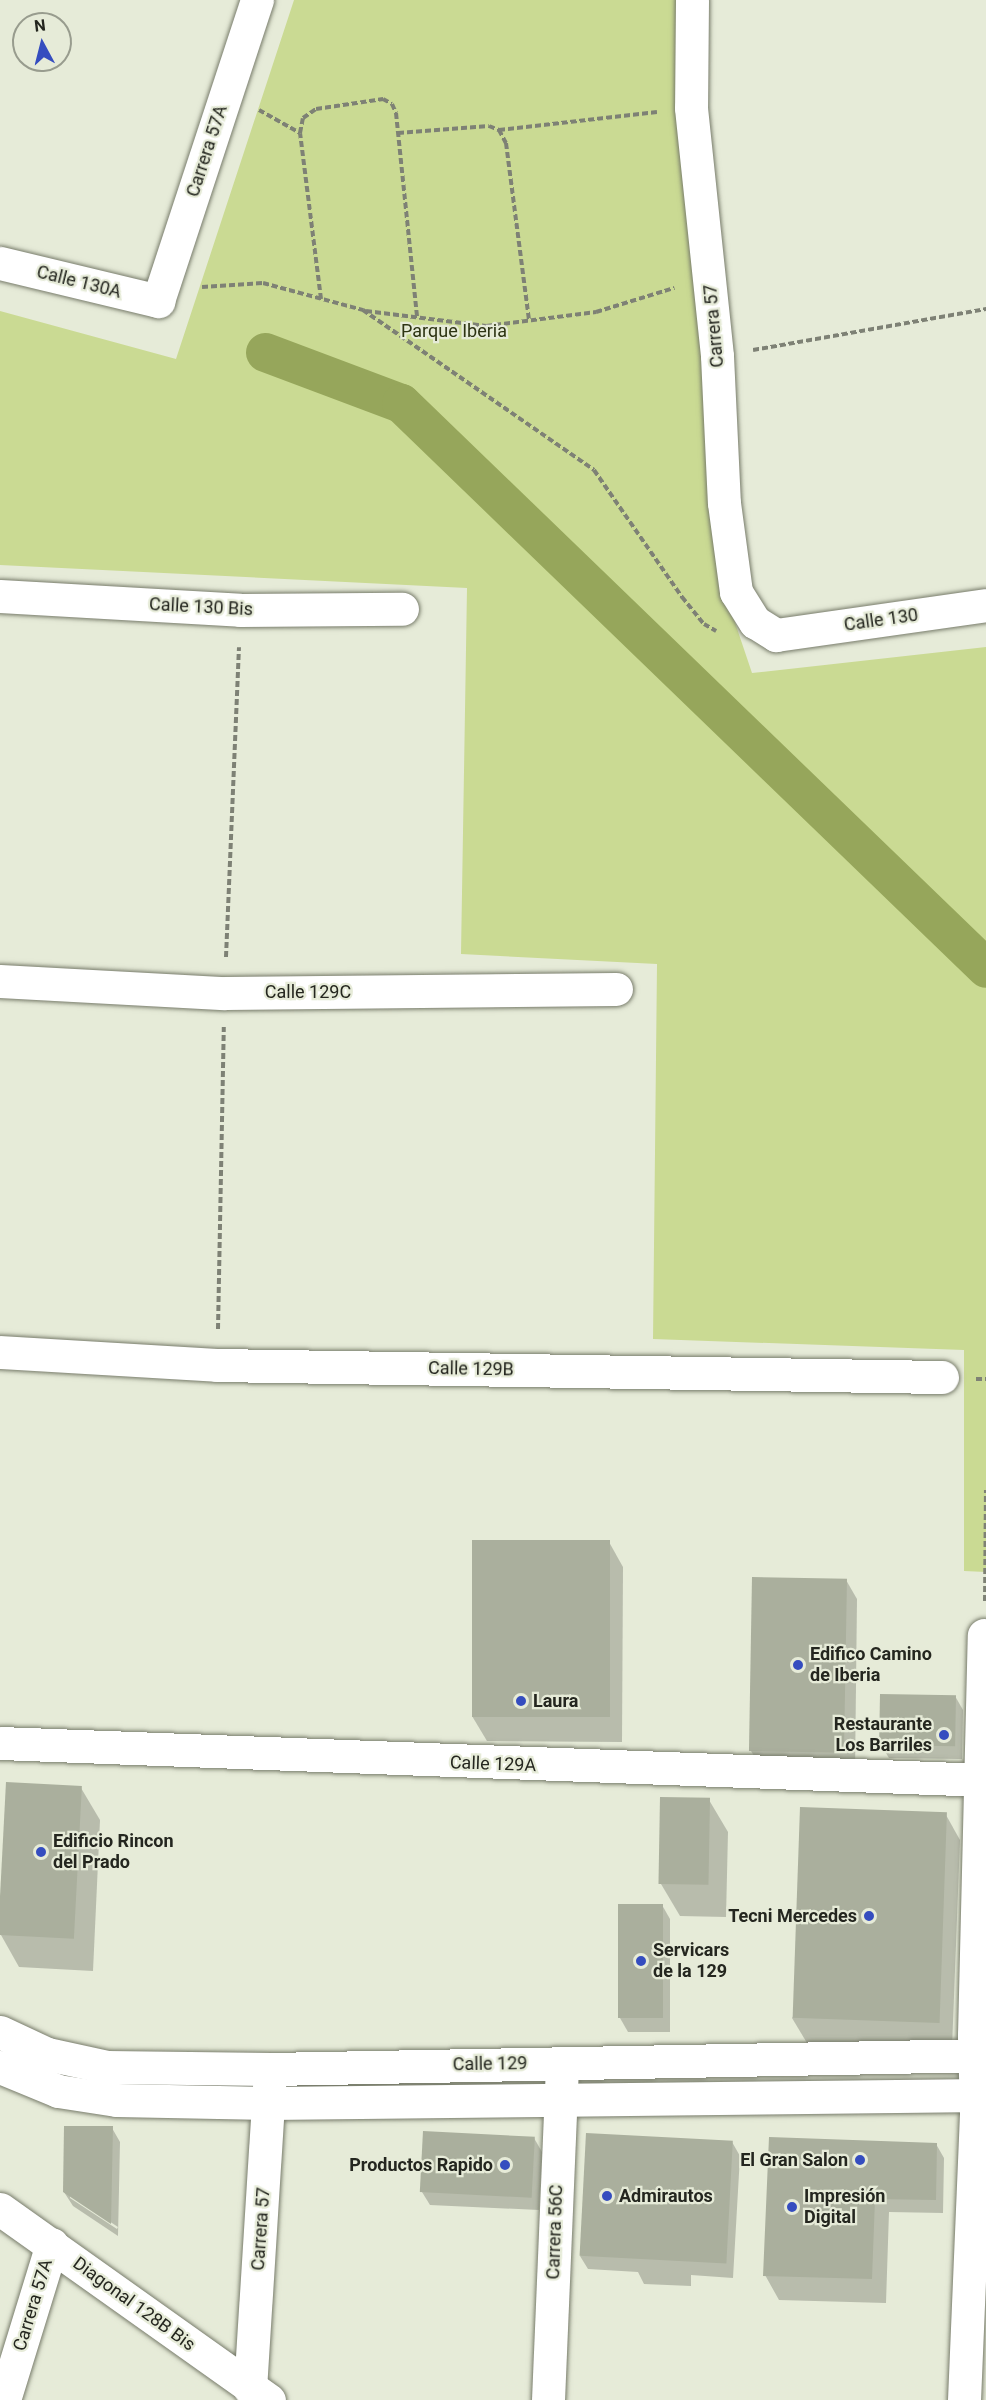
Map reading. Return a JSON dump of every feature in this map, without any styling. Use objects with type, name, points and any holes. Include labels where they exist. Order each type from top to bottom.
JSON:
[{"type":"street","name":"Carrera 57A","points":[[158,301],[257,0]]},
{"type":"street","name":"Carrera 57","points":[[692,0],[691,108],[717,356],[724,503],[736,592],[755,622],[776,634]]},
{"type":"street","name":"Calle 130A","points":[[0,263],[158,301]]},
{"type":"street","name":"Calle 130 Bis","points":[[0,596],[240,610],[402,609]]},
{"type":"street","name":"Calle 130","points":[[776,634],[986,605]]},
{"type":"street","name":"Calle 129C","points":[[0,981],[225,993],[616,989]]},
{"type":"street","name":"Calle 129B","points":[[0,1352],[217,1365],[942,1377]]},
{"type":"street","points":[[964,2400],[980,2095],[984,1635]]},
{"type":"street","name":"Calle 129A","points":[[0,1743],[983,1780]]},
{"type":"street","name":"Calle 129","points":[[0,2032],[47,2054],[77,2063],[271,2069],[980,2055]]},
{"type":"street","name":"Carrera 56C","points":[[548,2400],[562,2063]]},
{"type":"street","name":"Calle 129","points":[[0,2067],[58,2091],[87,2097],[269,2103],[980,2095]]},
{"type":"street","name":"Carrera 57","points":[[260,2394],[271,2069]]},
{"type":"street","name":"Diagonal 128B Bis","points":[[0,2209],[260,2394]]},
{"type":"street","name":"Carrera 57A","points":[[4,2400],[52,2244]]},
{"type":"path","points":[[227,92],[300,133]]},
{"type":"path","points":[[321,298],[300,133],[303,118],[316,109],[383,99],[392,104],[398,133],[417,317]]},
{"type":"path","points":[[398,133],[489,126],[499,129],[691,108]]},
{"type":"path","points":[[499,129],[506,143],[529,320]]},
{"type":"path","points":[[158,301],[207,285],[263,283],[363,310],[486,326],[596,312],[709,277]]},
{"type":"path","points":[[717,356],[986,309]]},
{"type":"path","points":[[363,310],[594,470],[682,597],[704,624],[720,633]]},
{"type":"path","points":[[984,1635],[986,1490]]},
{"type":"green space","name":"Parque Iberia","points":[[294,0],[694,0],[719,575],[752,673],[986,647],[986,1572],[964,1571],[964,1350],[653,1339],[657,964],[461,954],[467,588],[0,565],[0,311],[176,359]]},
{"type":"building","points":[[472,1540],[610,1540],[610,1717],[472,1717]]},
{"type":"building","name":"Edifico Camino de Iberia","points":[[752,1577],[847,1579],[844,1753],[749,1751]]},
{"type":"building","points":[[880,1694],[956,1695],[955,1746],[879,1745]]},
{"type":"building","name":"Edificio Rincon del Prado","points":[[6,1782],[82,1786],[74,1939],[0,1935]]},
{"type":"building","points":[[660,1797],[710,1798],[708,1885],[658,1884]]},
{"type":"building","name":"Tecni Mercedes","points":[[800,1807],[947,1812],[940,2023],[793,2018]]},
{"type":"building","name":"Servicars de la 129","points":[[618,1904],[663,1904],[663,2018],[618,2018]]},
{"type":"building","points":[[64,2126],[113,2126],[111,2224],[63,2192]]},
{"type":"building","points":[[423,2131],[535,2137],[532,2198],[420,2192]]},
{"type":"building","points":[[586,2133],[733,2141],[726,2264],[580,2256]]},
{"type":"building","points":[[769,2137],[937,2143],[936,2200],[875,2199],[872,2279],[763,2276]]},
{"type":"waterway","points":[[265,352],[401,403],[986,968]]},
{"type":"place","name":"Edifico Camino de Iberia","points":[[798,1665]]},
{"type":"place","name":"Laura","points":[[521,1701]]},
{"type":"place","name":"Restaurante Los Barriles","points":[[944,1735]]},
{"type":"place","name":"Edificio Rincon del Prado","points":[[41,1852]]},
{"type":"place","name":"Tecni Mercedes","points":[[869,1916]]},
{"type":"place","name":"Servicars de la 129","points":[[641,1961]]},
{"type":"place","name":"El Gran Salon","points":[[860,2160]]},
{"type":"place","name":"Productos Rapido","points":[[505,2165]]},
{"type":"place","name":"Admirautos","points":[[607,2196]]},
{"type":"place","name":"Impresión Digital","points":[[792,2207]]}]
